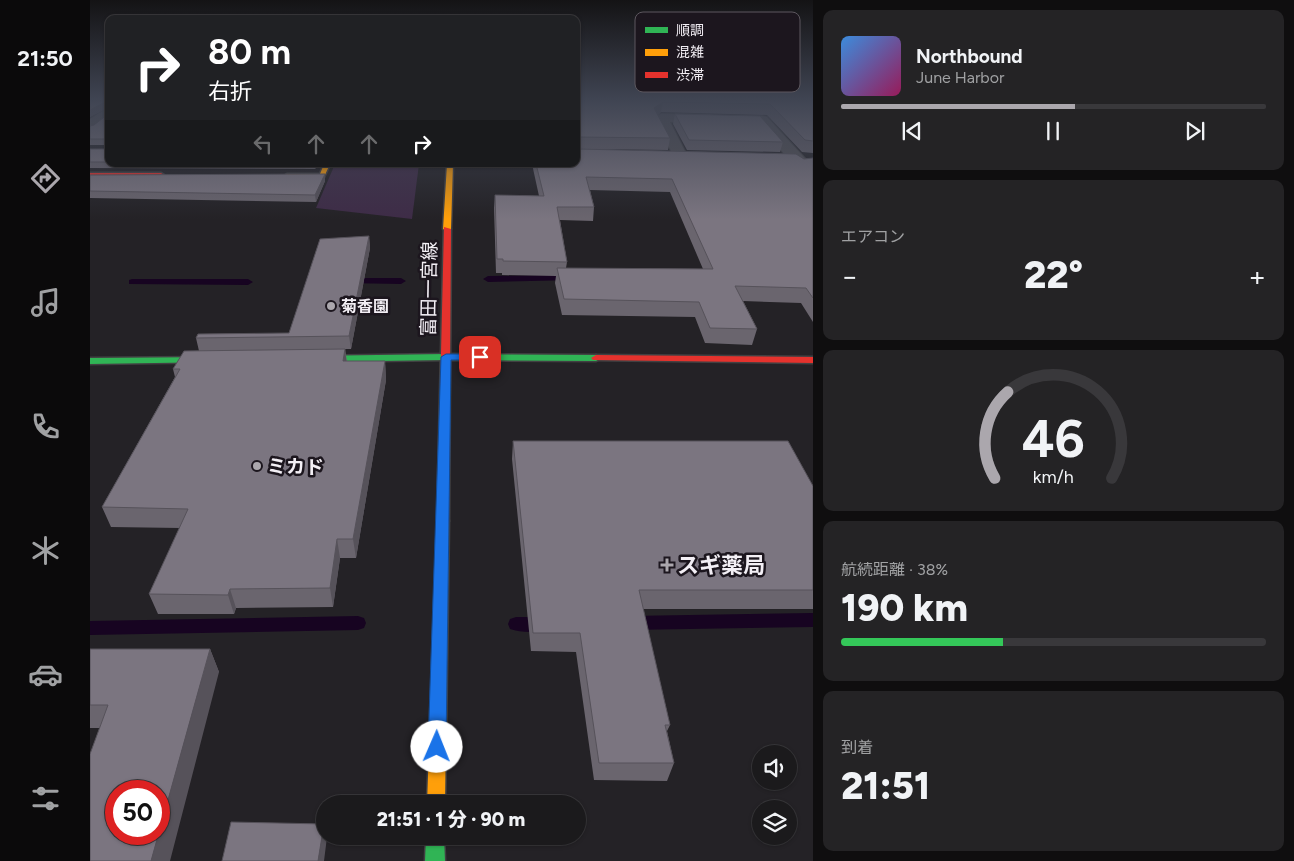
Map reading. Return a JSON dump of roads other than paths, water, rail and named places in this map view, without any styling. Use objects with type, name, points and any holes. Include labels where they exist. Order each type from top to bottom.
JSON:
[{"type":"main road","points":[[274,176],[322,176],[326,167]]},
{"type":"main road","name":"富田一宮線","points":[[436,795],[446,357],[446,242],[450,167]]},
{"type":"main road","points":[[90,175],[177,175]]},
{"type":"main road","points":[[301,359],[446,357],[813,360]]},
{"type":"main road","points":[[90,361],[224,360]]},
{"type":"main road","points":[[435,845],[435,861]]},
{"type":"street","points":[[668,138],[674,157],[699,157]]},
{"type":"street","points":[[778,138],[813,177]]},
{"type":"street","points":[[777,158],[813,159]]},
{"type":"waterway","points":[[488,279],[573,278]]},
{"type":"waterway","points":[[346,281],[401,281]]},
{"type":"waterway","points":[[132,282],[248,282]]},
{"type":"waterway","points":[[629,623],[813,620]]},
{"type":"waterway","points":[[90,628],[358,623]]},
{"type":"waterway","points":[[516,624],[544,624]]},
{"type":"place","name":"菊香園","points":[[331,306]]},
{"type":"place","name":"ミカド","points":[[257,466]]},
{"type":"place","name":"スギ薬局","points":[[667,565]]}]
